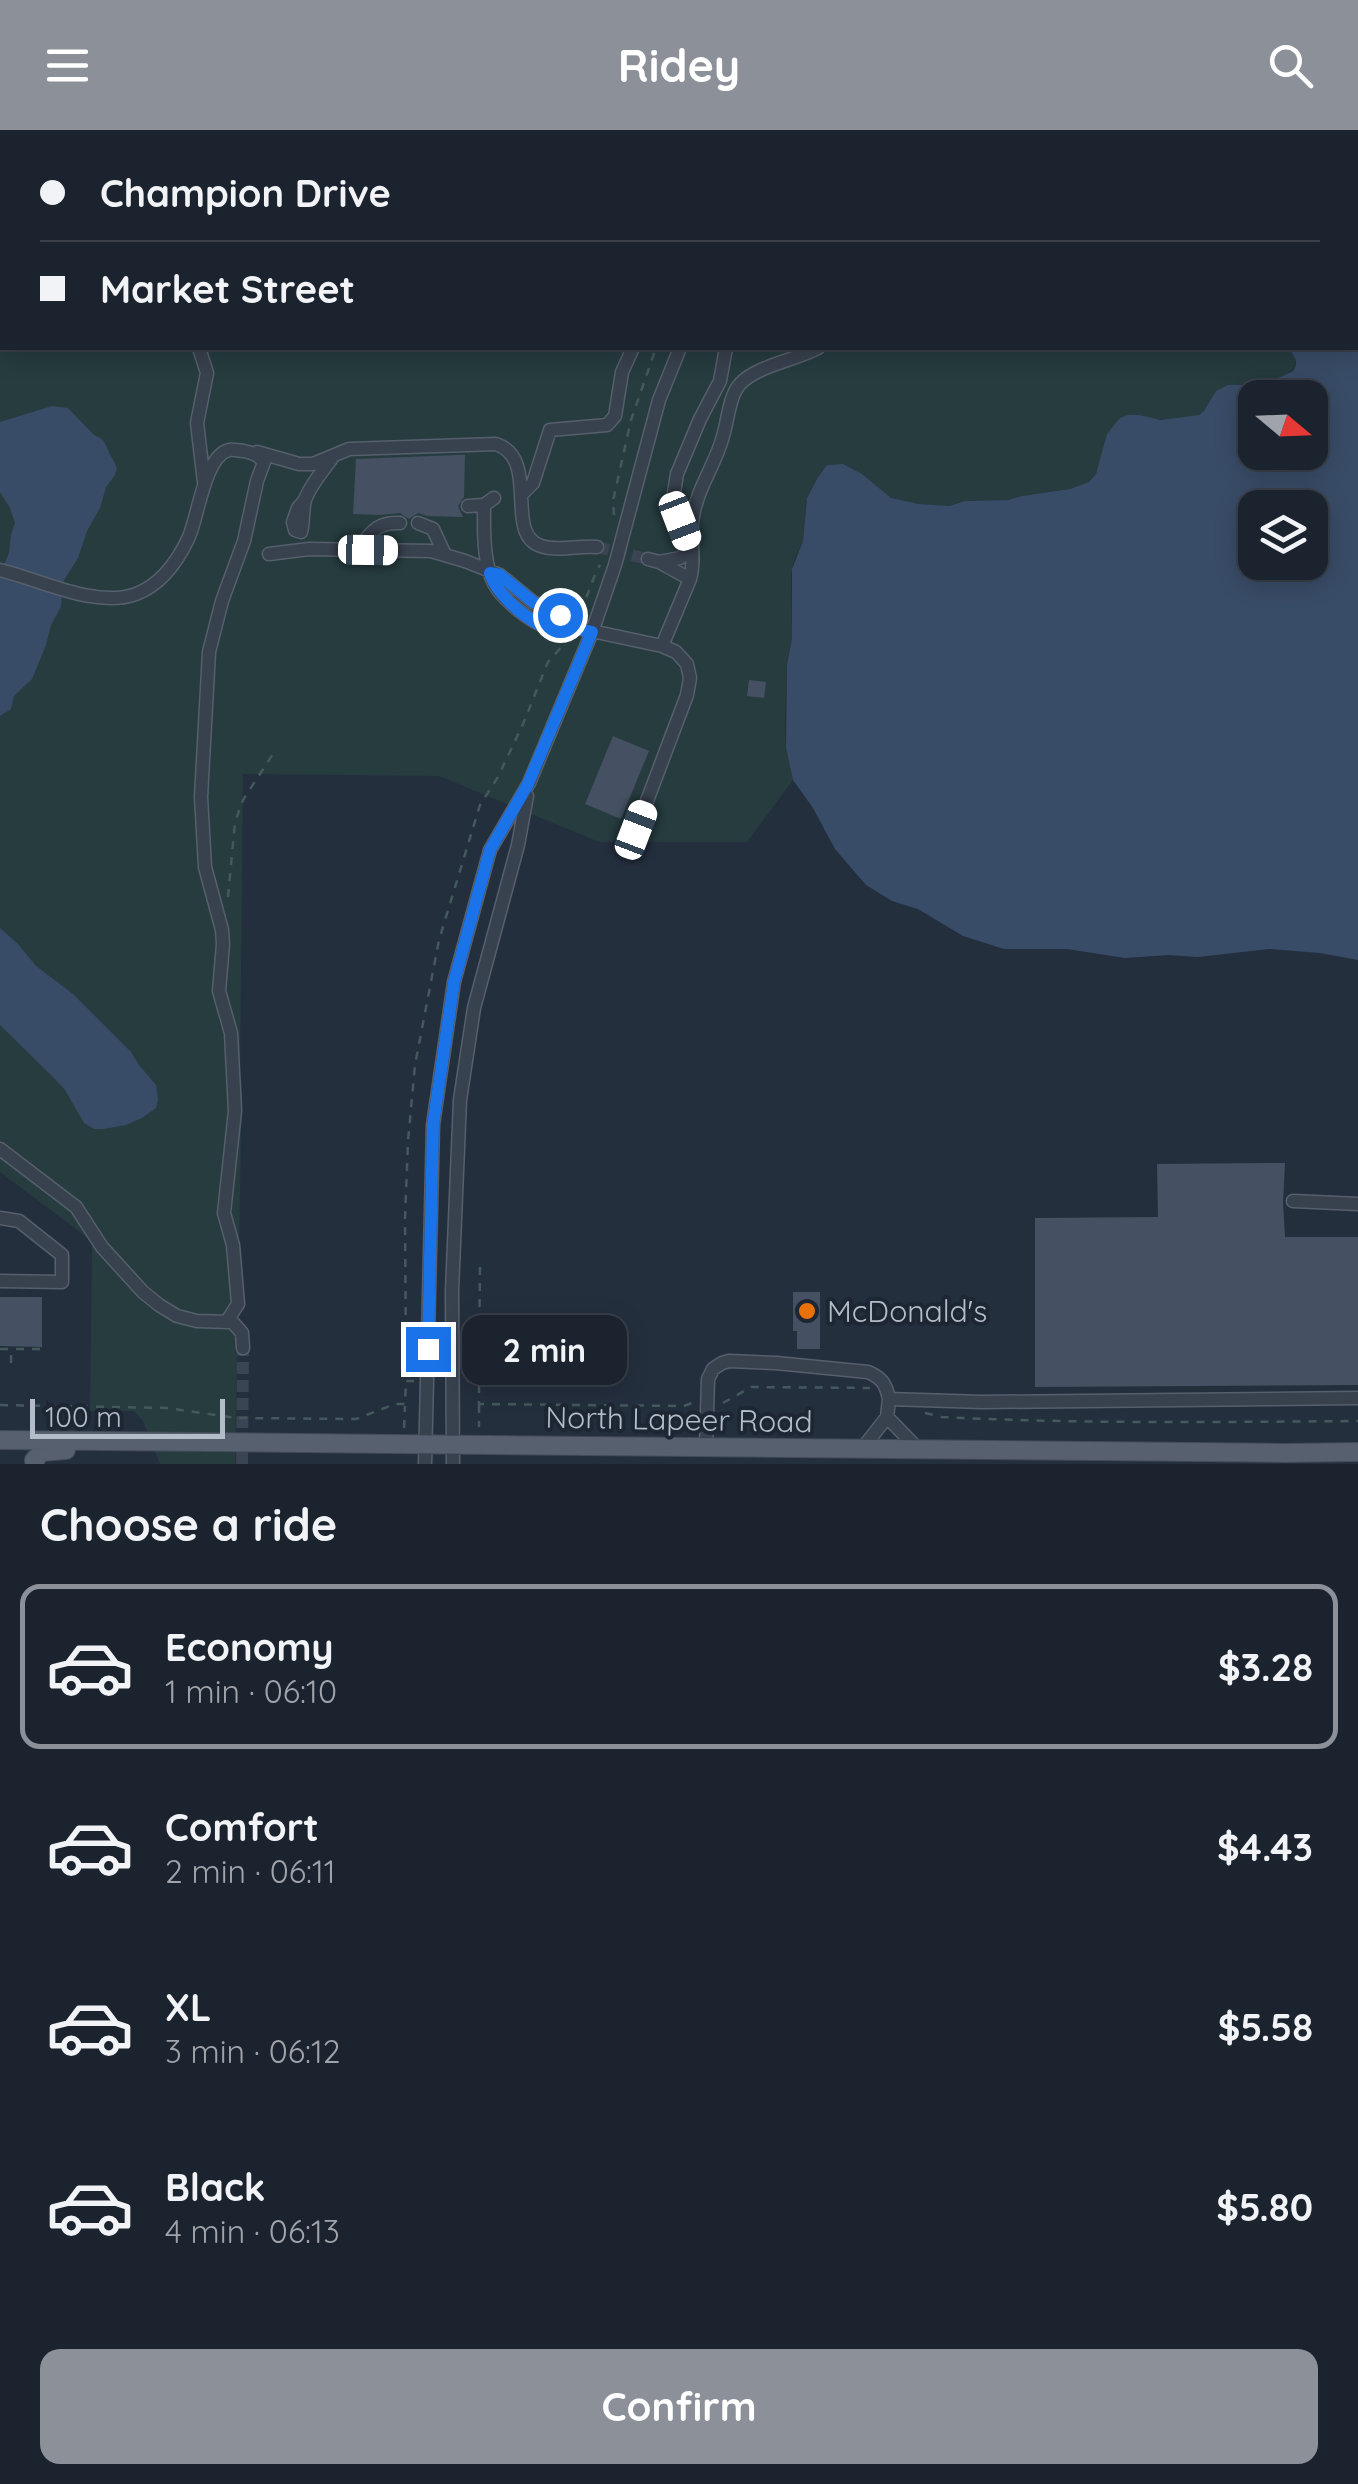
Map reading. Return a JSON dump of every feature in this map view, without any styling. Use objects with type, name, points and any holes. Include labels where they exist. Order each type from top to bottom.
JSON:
[{"type":"main road","name":"North Lapeer Road","points":[[0,1440],[910,1449],[1259,1458],[1351,1456]]},
{"type":"main road","points":[[35,1464],[42,1452],[211,1451],[223,1442]]},
{"type":"main road","points":[[778,1448],[798,1456],[804,1464]]},
{"type":"main road","points":[[887,1464],[910,1449]]},
{"type":"street","points":[[200,350],[207,373],[198,423],[204,485]]},
{"type":"street","points":[[522,494],[533,483],[550,430],[607,425],[614,416],[622,372],[632,350]]},
{"type":"street","points":[[425,1464],[433,1125],[454,982],[490,850],[528,784],[592,632],[615,565],[659,400],[679,350]]},
{"type":"street","points":[[662,646],[694,567],[690,544],[672,505],[677,474],[720,381],[726,350]]},
{"type":"street","points":[[690,579],[653,560],[685,556],[698,496],[718,453],[739,385],[753,374],[813,350]]},
{"type":"street","points":[[0,570],[94,597],[135,594],[156,582],[179,557],[190,535],[204,485],[220,454],[228,450],[313,464],[349,449],[496,444],[508,449],[515,458],[524,532],[535,544],[597,548]]},
{"type":"street","points":[[230,1322],[238,1304],[233,1246],[224,1213],[236,1112],[231,1033],[220,992],[222,930],[204,868],[201,797],[209,652],[264,462],[250,452]]},
{"type":"street","points":[[305,500],[334,456]]},
{"type":"street","points":[[468,506],[489,501],[492,581],[520,613],[559,630],[574,627],[662,646],[676,652],[687,664],[687,695],[636,830]]},
{"type":"street","points":[[368,550],[366,538],[373,529],[389,522],[400,523]]},
{"type":"street","points":[[418,523],[434,529],[445,555]]},
{"type":"street","points":[[269,554],[310,549],[431,551],[490,573]]},
{"type":"street","points":[[453,1464],[452,1291],[460,1100],[474,1008],[518,845],[528,784]]},
{"type":"street","points":[[0,1149],[76,1206],[102,1247],[143,1292],[177,1316],[230,1322],[242,1333],[243,1348]]},
{"type":"street","points":[[1293,1202],[1358,1204]]},
{"type":"street","points":[[0,1218],[19,1222],[62,1255],[62,1282],[0,1281]]},
{"type":"street","points":[[706,1447],[708,1379],[716,1366],[729,1361],[879,1376],[889,1399],[887,1417],[862,1449]]},
{"type":"street","points":[[889,1399],[982,1402],[1358,1398]]},
{"type":"street","points":[[887,1417],[910,1449]]},
{"type":"path","points":[[222,930],[235,822],[243,800],[272,754]]},
{"type":"path","points":[[479,1381],[480,1268]]},
{"type":"path","points":[[0,1349],[44,1349]]},
{"type":"path","points":[[11,1349],[11,1363]]},
{"type":"path","points":[[453,1356],[479,1358]]},
{"type":"path","points":[[921,1400],[922,1411],[930,1416],[962,1418],[1220,1423],[1358,1421]]},
{"type":"path","points":[[404,1404],[404,1429]]},
{"type":"path","points":[[478,1404],[479,1429]]},
{"type":"green space","points":[[0,350],[1290,350],[1296,366],[1285,375],[1275,380],[1238,380],[1238,385],[1216,391],[1197,416],[1181,420],[1138,415],[1107,434],[1096,474],[1089,482],[1070,489],[944,507],[902,502],[843,464],[827,465],[807,498],[803,541],[791,575],[792,638],[785,726],[793,780],[747,842],[599,842],[439,776],[243,774],[235,1464],[160,1464],[143,1421],[134,1411],[90,1411],[92,1241],[0,1172]]},
{"type":"water","points":[[1290,350],[1358,350],[1358,960],[1269,949],[1198,957],[1125,958],[1067,949],[1004,949],[963,936],[866,885],[835,849],[793,780],[786,748],[792,569],[803,541],[807,498],[827,465],[843,464],[891,498],[918,504],[949,506],[1070,489],[1089,482],[1096,474],[1107,434],[1120,418],[1139,415],[1161,420],[1199,415],[1216,391],[1238,385],[1238,470],[1328,470],[1328,380],[1274,380],[1296,366]]},
{"type":"water","points":[[52,406],[68,408],[103,440],[117,468],[78,558],[63,582],[61,607],[32,679],[14,696],[11,709],[0,716],[0,575],[15,523],[0,492],[0,422]]},
{"type":"water","points":[[0,928],[131,1052],[156,1085],[156,1108],[126,1125],[94,1129],[84,1123],[65,1090],[0,1025]]},
{"type":"building","points":[[465,455],[464,497],[458,506],[463,517],[418,513],[409,519],[400,513],[353,514],[356,459]]},
{"type":"building","points":[[749,680],[766,682],[764,698],[747,696]]},
{"type":"building","points":[[613,736],[649,751],[621,819],[585,804]]},
{"type":"building","points":[[1285,1163],[1285,1237],[1358,1237],[1358,1385],[1035,1387],[1035,1218],[1158,1217],[1157,1164]]},
{"type":"building","name":"McDonald's","points":[[793,1292],[820,1292],[820,1349],[797,1349]]},
{"type":"building","points":[[0,1297],[42,1297],[42,1347],[0,1346]]},
{"type":"tunnel","points":[[597,547],[648,559]]},
{"type":"tunnel","points":[[242,1464],[243,1348]]},
{"type":"place","name":"McDonald's","points":[[807,1311]]},
{"type":"route","points":[[428,1349],[433,1125],[454,982],[490,850],[528,784],[592,632],[574,627],[559,630],[535,622],[520,613],[492,581],[490,573],[500,575],[533,602],[560,615]]}]
